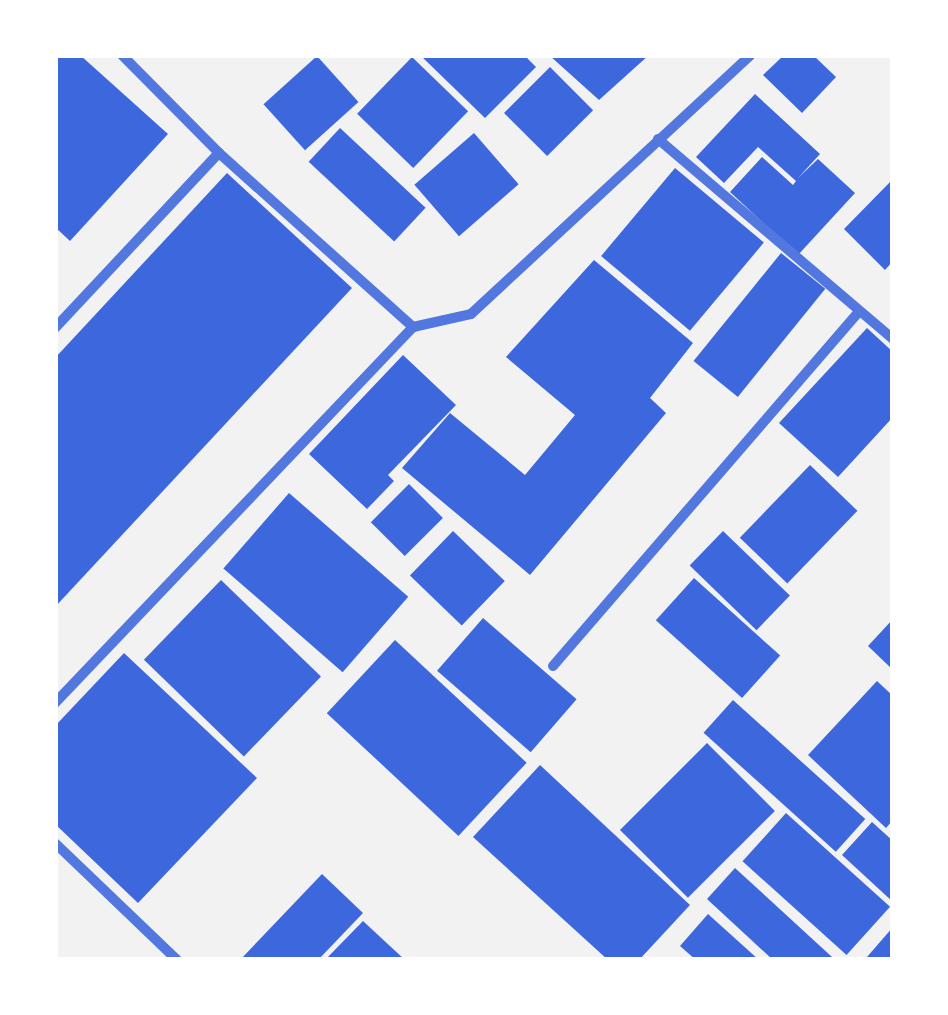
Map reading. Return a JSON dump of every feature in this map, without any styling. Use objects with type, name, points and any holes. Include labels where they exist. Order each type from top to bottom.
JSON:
[{"type":"street","points":[[122,55],[219,153],[414,327]]},
{"type":"street","points":[[55,704],[414,327],[470,314],[751,55]]},
{"type":"street","points":[[658,138],[893,339]]},
{"type":"street","points":[[55,328],[219,153]]},
{"type":"street","points":[[553,666],[858,312]]},
{"type":"street","points":[[55,843],[176,960]]},
{"type":"building","points":[[55,55],[80,55],[168,134],[70,241],[55,227]]},
{"type":"building","points":[[420,55],[524,55],[536,67],[485,118]]},
{"type":"building","points":[[549,55],[649,55],[599,100]]},
{"type":"building","points":[[784,55],[813,55],[836,77],[802,113],[763,75]]},
{"type":"building","points":[[317,56],[358,102],[305,150],[263,104]]},
{"type":"building","points":[[412,57],[468,111],[413,168],[357,114]]},
{"type":"building","points":[[550,67],[593,110],[547,156],[504,113]]},
{"type":"building","points":[[755,94],[820,154],[798,178],[818,159],[855,193],[798,255],[730,192],[762,157],[793,185],[796,181],[758,147],[724,183],[696,157]]},
{"type":"building","points":[[340,128],[426,208],[394,241],[309,162]]},
{"type":"building","points":[[474,133],[519,184],[459,236],[414,185]]},
{"type":"building","points":[[675,168],[764,243],[690,331],[601,256]]},
{"type":"building","points":[[227,173],[352,288],[55,607],[55,358]]},
{"type":"building","points":[[893,179],[893,261],[885,270],[844,229]]},
{"type":"building","points":[[781,253],[825,289],[738,397],[694,361]]},
{"type":"building","points":[[594,260],[693,343],[650,398],[666,413],[530,575],[402,468],[450,413],[525,475],[575,415],[506,357]]},
{"type":"building","points":[[867,328],[893,352],[893,417],[838,477],[779,423]]},
{"type":"building","points":[[403,355],[456,405],[388,475],[394,481],[367,509],[309,454]]},
{"type":"building","points":[[810,465],[857,511],[787,584],[740,538]]},
{"type":"building","points":[[409,484],[443,518],[405,556],[371,522]]},
{"type":"building","points":[[289,493],[408,597],[343,672],[223,568]]},
{"type":"building","points":[[453,531],[505,581],[462,626],[410,576]]},
{"type":"building","points":[[723,531],[790,596],[757,630],[690,566]]},
{"type":"building","points":[[694,578],[780,656],[742,698],[656,620]]},
{"type":"building","points":[[221,580],[321,677],[244,756],[144,660]]},
{"type":"building","points":[[483,618],[577,699],[531,752],[437,671]]},
{"type":"building","points":[[893,619],[893,670],[868,646]]},
{"type":"building","points":[[395,640],[527,763],[458,836],[327,713]]},
{"type":"building","points":[[124,653],[257,778],[138,903],[55,824],[55,726]]},
{"type":"building","points":[[877,681],[893,696],[893,820],[886,828],[808,755]]},
{"type":"building","points":[[733,700],[865,819],[836,852],[704,733]]},
{"type":"building","points":[[707,743],[775,811],[688,898],[620,830]]},
{"type":"building","points":[[540,765],[690,905],[639,960],[608,960],[473,837]]},
{"type":"building","points":[[786,813],[890,907],[847,955],[743,861]]},
{"type":"building","points":[[872,822],[893,841],[893,902],[842,855]]},
{"type":"building","points":[[735,868],[832,957],[830,960],[773,960],[707,899]]},
{"type":"building","points":[[322,874],[363,913],[318,960],[240,960]]},
{"type":"building","points":[[708,914],[759,960],[696,960],[680,946]]},
{"type":"building","points":[[363,921],[405,960],[325,960]]},
{"type":"building","points":[[893,927],[893,960],[870,960],[867,957]]}]
